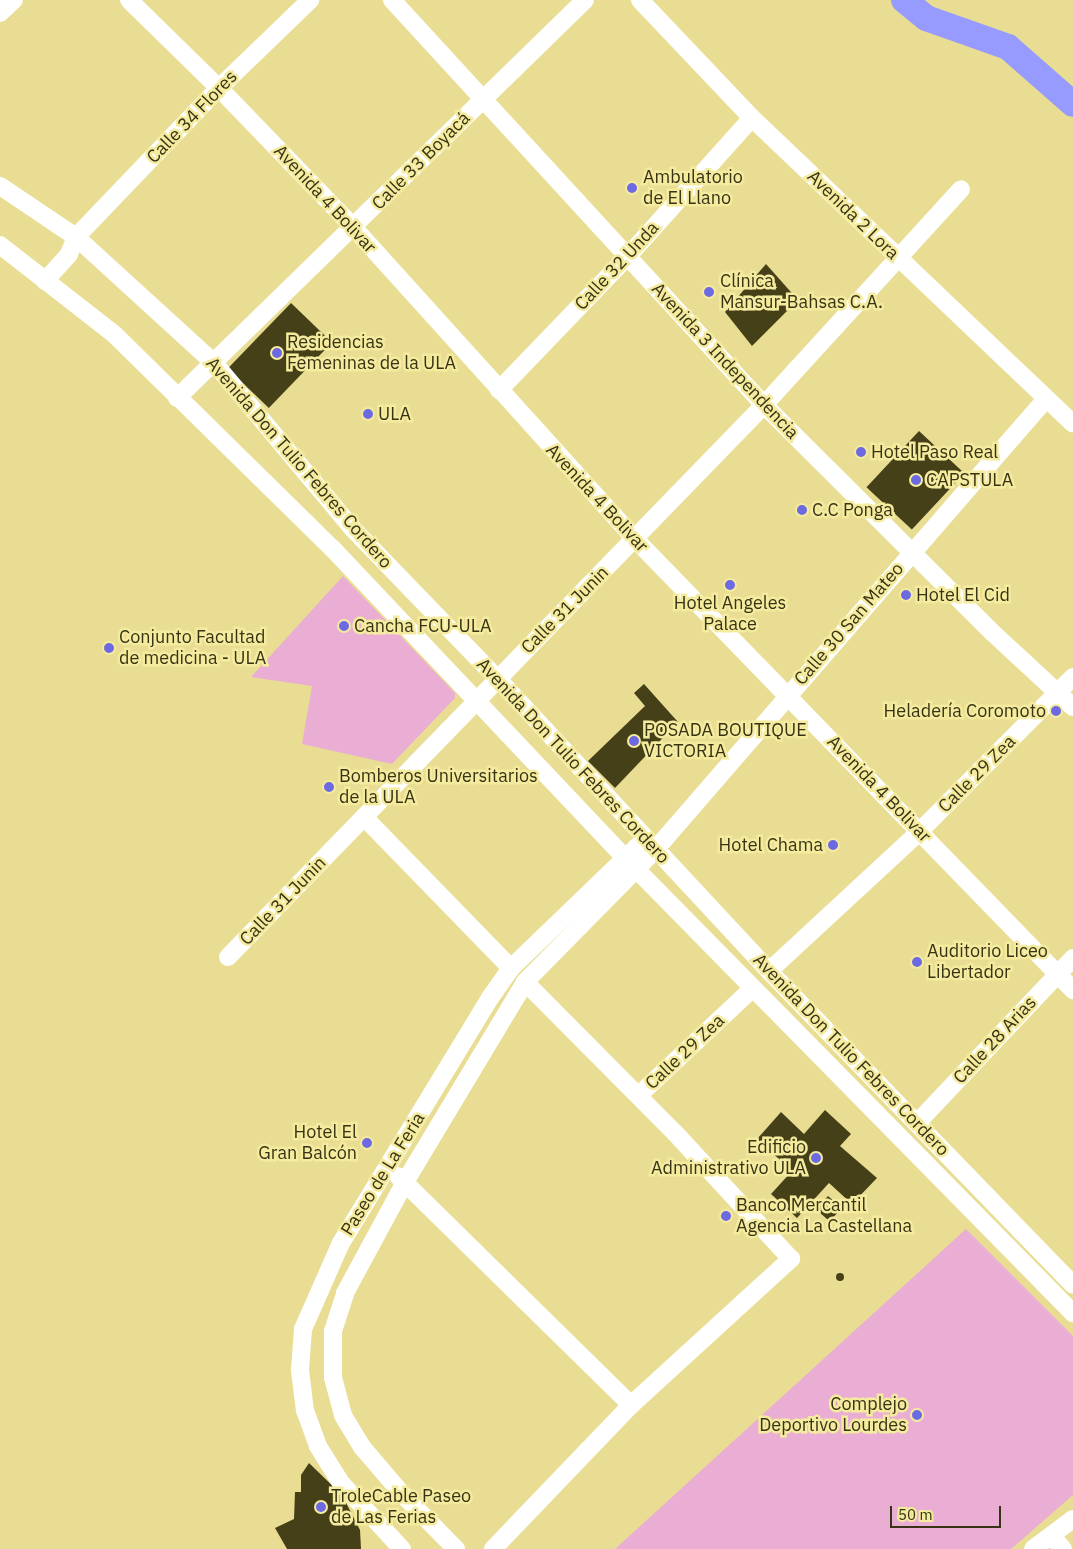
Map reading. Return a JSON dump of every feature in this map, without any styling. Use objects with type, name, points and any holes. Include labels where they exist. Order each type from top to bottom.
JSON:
[{"type":"street","points":[[0,13],[14,0]]},
{"type":"street","name":"Avenida 4 Bolivar","points":[[128,0],[219,88],[354,228],[635,539],[1073,990]]},
{"type":"street","name":"Calle 34 Flores","points":[[45,281],[69,254],[76,237],[219,88],[310,0]]},
{"type":"street","name":"Avenida 3 Independencia","points":[[392,0],[629,255],[764,405],[911,553],[1057,694],[1073,707]]},
{"type":"street","name":"Calle 33 Boyacá","points":[[178,398],[215,364],[585,0]]},
{"type":"street","name":"Avenida 2 Lora","points":[[640,0],[752,118],[1044,400],[1073,424]]},
{"type":"street","name":"Calle 32 Unda","points":[[499,390],[629,255],[752,118]]},
{"type":"street","name":"Avenida Don Tulio Febres Cordero","points":[[0,186],[76,237],[215,364],[353,529],[497,678],[769,971],[1070,1277]]},
{"type":"street","name":"Calle 31 Junin","points":[[228,957],[764,405],[961,189]]},
{"type":"street","name":"Avenida Don Tulio Febres Cordero","points":[[0,245],[115,335],[332,548],[476,702],[632,864],[1073,1313]]},
{"type":"street","name":"Calle 30 San Mateo","points":[[632,864],[787,694],[1044,400]]},
{"type":"street","name":"Calle 29 Zea","points":[[769,971],[920,832],[1073,677]]},
{"type":"street","points":[[364,817],[511,968]]},
{"type":"street","points":[[494,1549],[631,1405],[791,1259],[639,1095],[525,982],[632,864]]},
{"type":"street","name":"Paseo de La Feria","points":[[402,1549],[340,1483],[318,1446],[305,1411],[300,1370],[303,1329],[340,1243],[388,1168],[490,998],[511,968],[632,864]]},
{"type":"street","name":"Calle 28 Arias","points":[[917,1123],[1073,958]]},
{"type":"street","name":"Paseo de La Feria","points":[[456,1549],[403,1495],[362,1447],[343,1415],[333,1377],[333,1331],[344,1293],[405,1182],[525,982]]},
{"type":"street","name":"Calle 29 Zea","points":[[639,1095],[753,988]]},
{"type":"street","points":[[388,1168],[405,1182],[631,1405]]},
{"type":"street","points":[[1033,1549],[1057,1542],[1073,1519]]},
{"type":"shaded area","name":"Cancha FCU-ULA","points":[[343,576],[455,693],[455,698],[392,764],[302,744],[312,686],[251,677]]},
{"type":"shaded area","name":"Complejo Deportivo Lourdes","points":[[966,1229],[1073,1336],[1073,1495],[1011,1549],[615,1549]]},
{"type":"building","points":[[766,264],[798,300],[752,346],[725,312]]},
{"type":"building","name":"Residencias Femeninas de la ULA","points":[[291,303],[332,343],[269,408],[228,368]]},
{"type":"building","name":"CAPSTULA","points":[[919,431],[964,473],[912,530],[866,487]]},
{"type":"building","name":"POSADA BOUTIQUE VICTORIA","points":[[644,684],[678,722],[615,788],[588,761],[645,706],[634,693]]},
{"type":"building","name":"Edificio Administrativo ULA","points":[[825,1110],[851,1134],[840,1146],[877,1178],[852,1204],[829,1183],[797,1218],[771,1194],[792,1171],[757,1139],[781,1112],[804,1134]]},
{"type":"building","points":[[828,1196],[842,1208],[830,1221],[816,1210]]},
{"type":"building","points":[[840,1273],[844,1277],[840,1281],[836,1277]]},
{"type":"building","name":"TroleCable Paseo de Las Ferias","points":[[309,1463],[342,1495],[360,1530],[361,1549],[287,1549],[275,1528],[294,1519],[295,1492],[301,1492],[301,1475]]},
{"type":"waterway","points":[[904,0],[926,18],[1008,47],[1073,104]]},
{"type":"place","name":"Ambulatorio de El Llano","points":[[632,188]]},
{"type":"place","name":"Clínica Mansur-Bahsas C.A.","points":[[709,292]]},
{"type":"place","name":"Residencias Femeninas de la ULA","points":[[277,353]]},
{"type":"place","name":"ULA","points":[[368,414]]},
{"type":"place","name":"Hotel Paso Real","points":[[861,452]]},
{"type":"place","name":"CAPSTULA","points":[[916,480]]},
{"type":"place","name":"C.C Ponga","points":[[802,510]]},
{"type":"place","name":"Hotel Angeles Palace","points":[[730,585]]},
{"type":"place","name":"Hotel El Cid","points":[[906,595]]},
{"type":"place","name":"Cancha FCU-ULA","points":[[344,626]]},
{"type":"place","name":"Conjunto Facultad de medicina - ULA","points":[[109,648]]},
{"type":"place","name":"Heladería Coromoto","points":[[1056,711]]},
{"type":"place","name":"POSADA BOUTIQUE VICTORIA","points":[[634,741]]},
{"type":"place","name":"Bomberos Universitarios de la ULA","points":[[329,787]]},
{"type":"place","name":"Hotel Chama","points":[[833,845]]},
{"type":"place","name":"Auditorio Liceo Libertador","points":[[917,962]]},
{"type":"place","name":"Hotel El Gran Balcón","points":[[367,1143]]},
{"type":"place","name":"Edificio Administrativo ULA","points":[[816,1158]]},
{"type":"place","name":"Banco Mercantil Agencia La Castellana","points":[[726,1216]]},
{"type":"place","name":"Complejo Deportivo Lourdes","points":[[917,1415]]},
{"type":"place","name":"TroleCable Paseo de Las Ferias","points":[[321,1507]]}]
